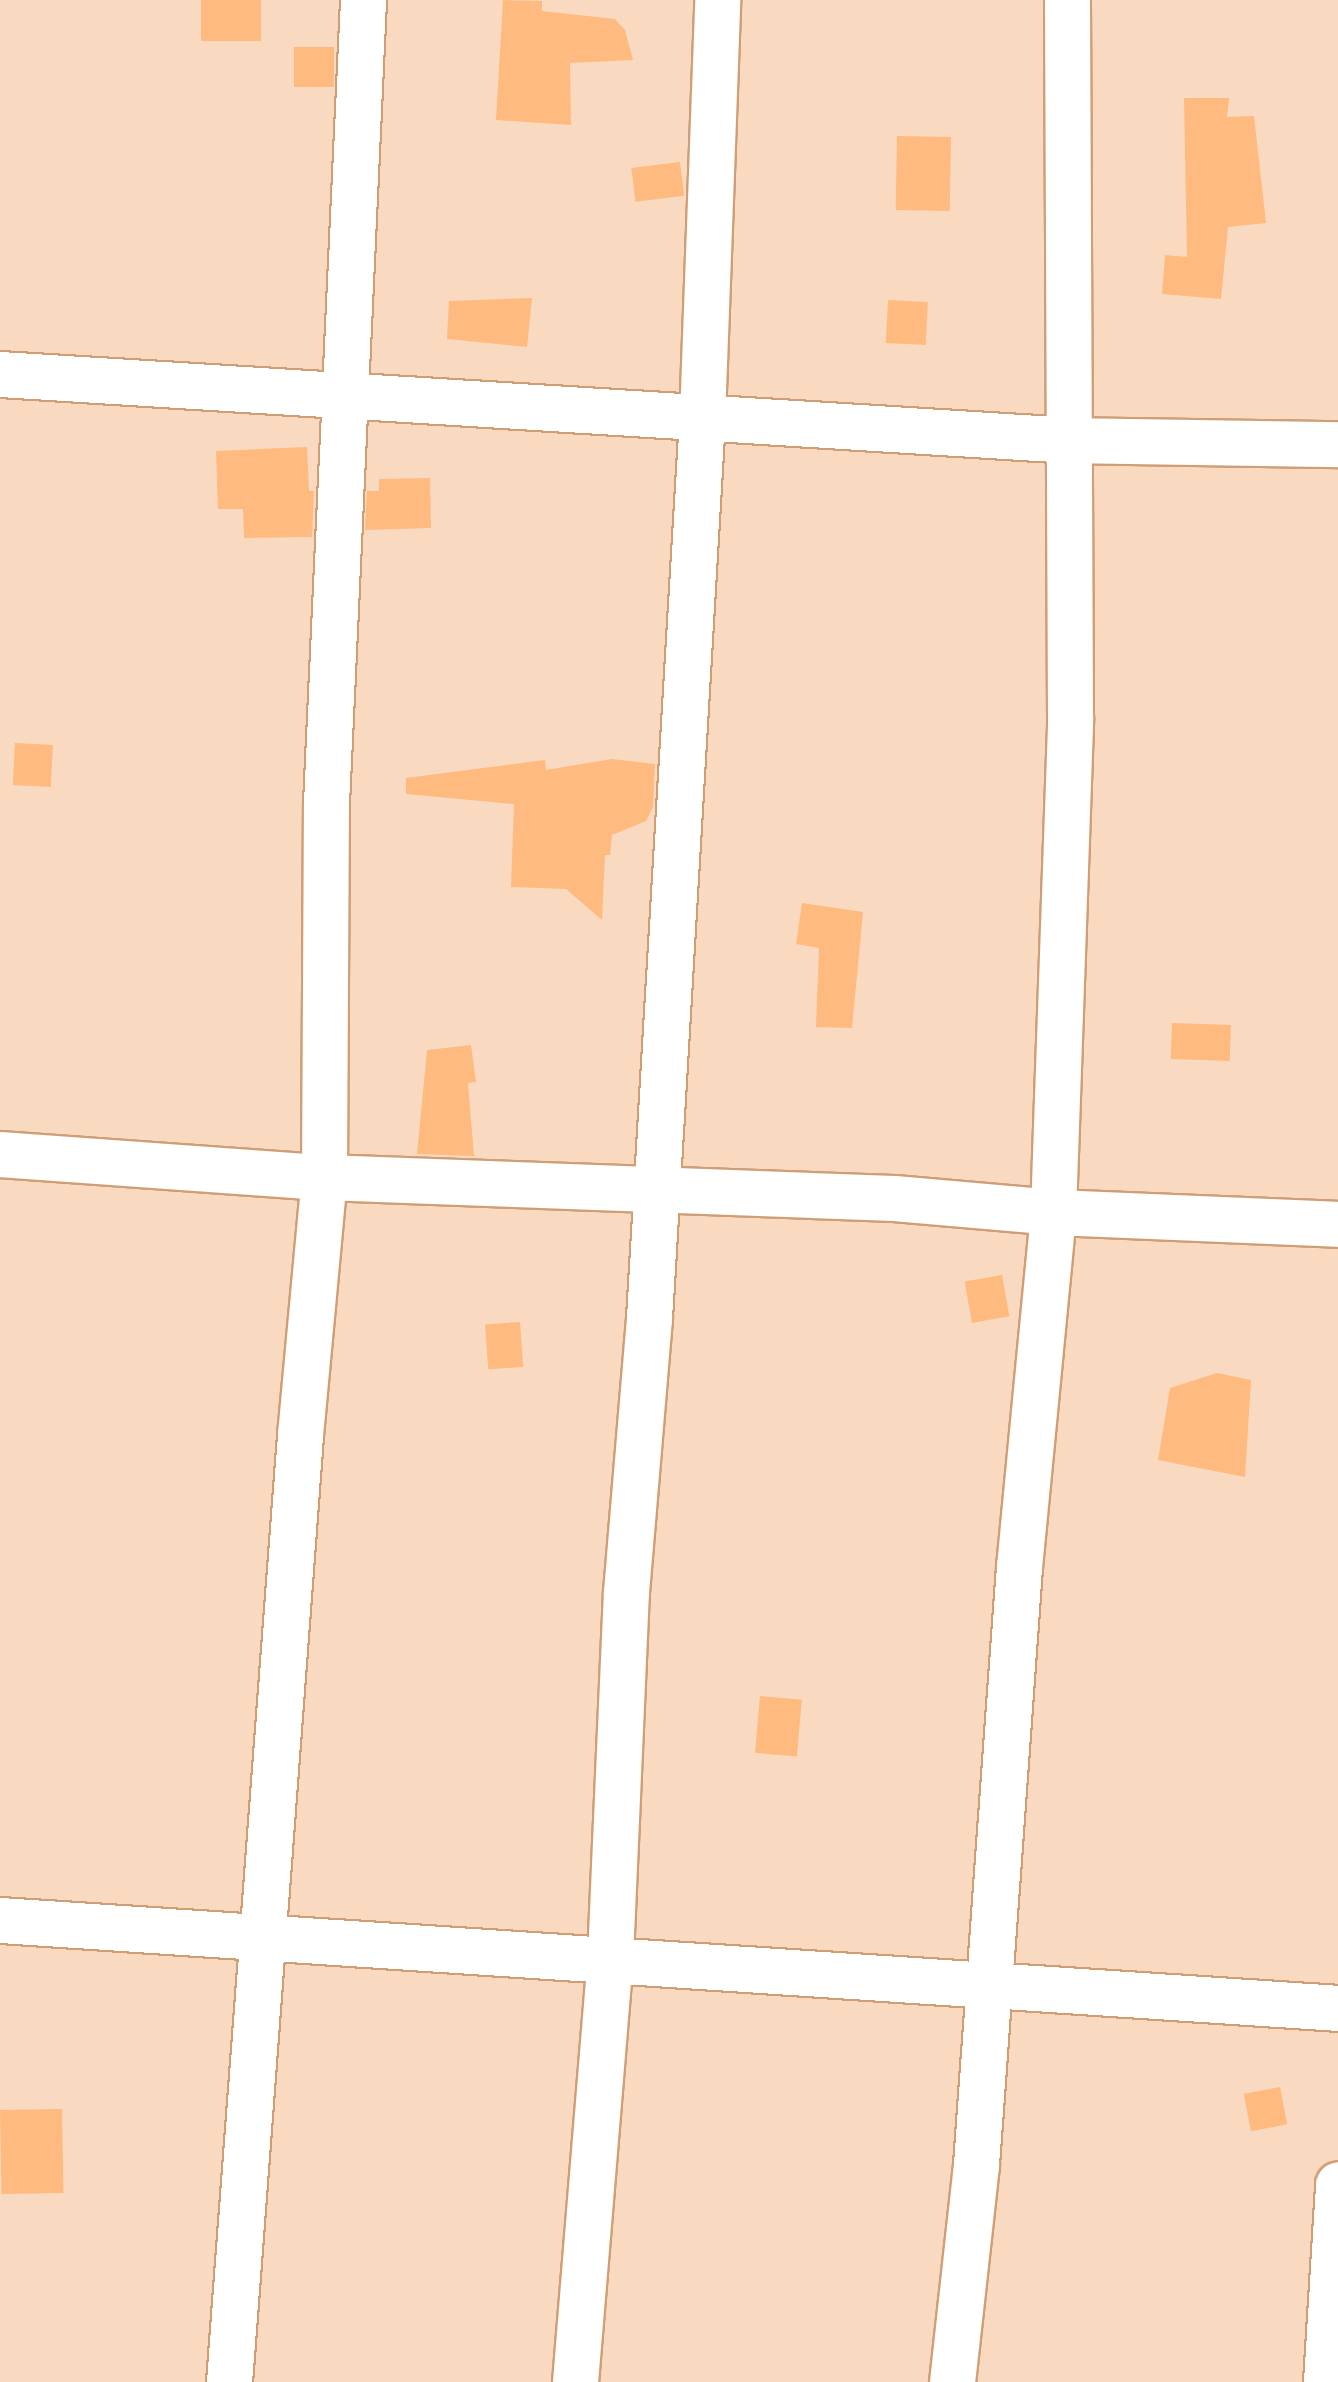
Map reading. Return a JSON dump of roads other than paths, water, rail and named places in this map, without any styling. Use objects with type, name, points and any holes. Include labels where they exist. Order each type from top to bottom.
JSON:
[{"type":"street","points":[[229,2382],[324,1177],[326,803],[363,0]]},
{"type":"street","points":[[575,2382],[610,1957],[626,1592],[702,418],[717,0]]},
{"type":"street","points":[[952,2382],[976,2164],[1019,1567],[1053,1212],[1070,717],[1067,0]]},
{"type":"street","points":[[0,374],[1069,440],[1338,444]]},
{"type":"street","points":[[0,1154],[324,1177],[894,1198],[1053,1212],[1338,1224]]},
{"type":"street","points":[[0,1920],[262,1939],[610,1957],[1338,2008]]},
{"type":"street","points":[[1326,2382],[1338,2184]]}]
